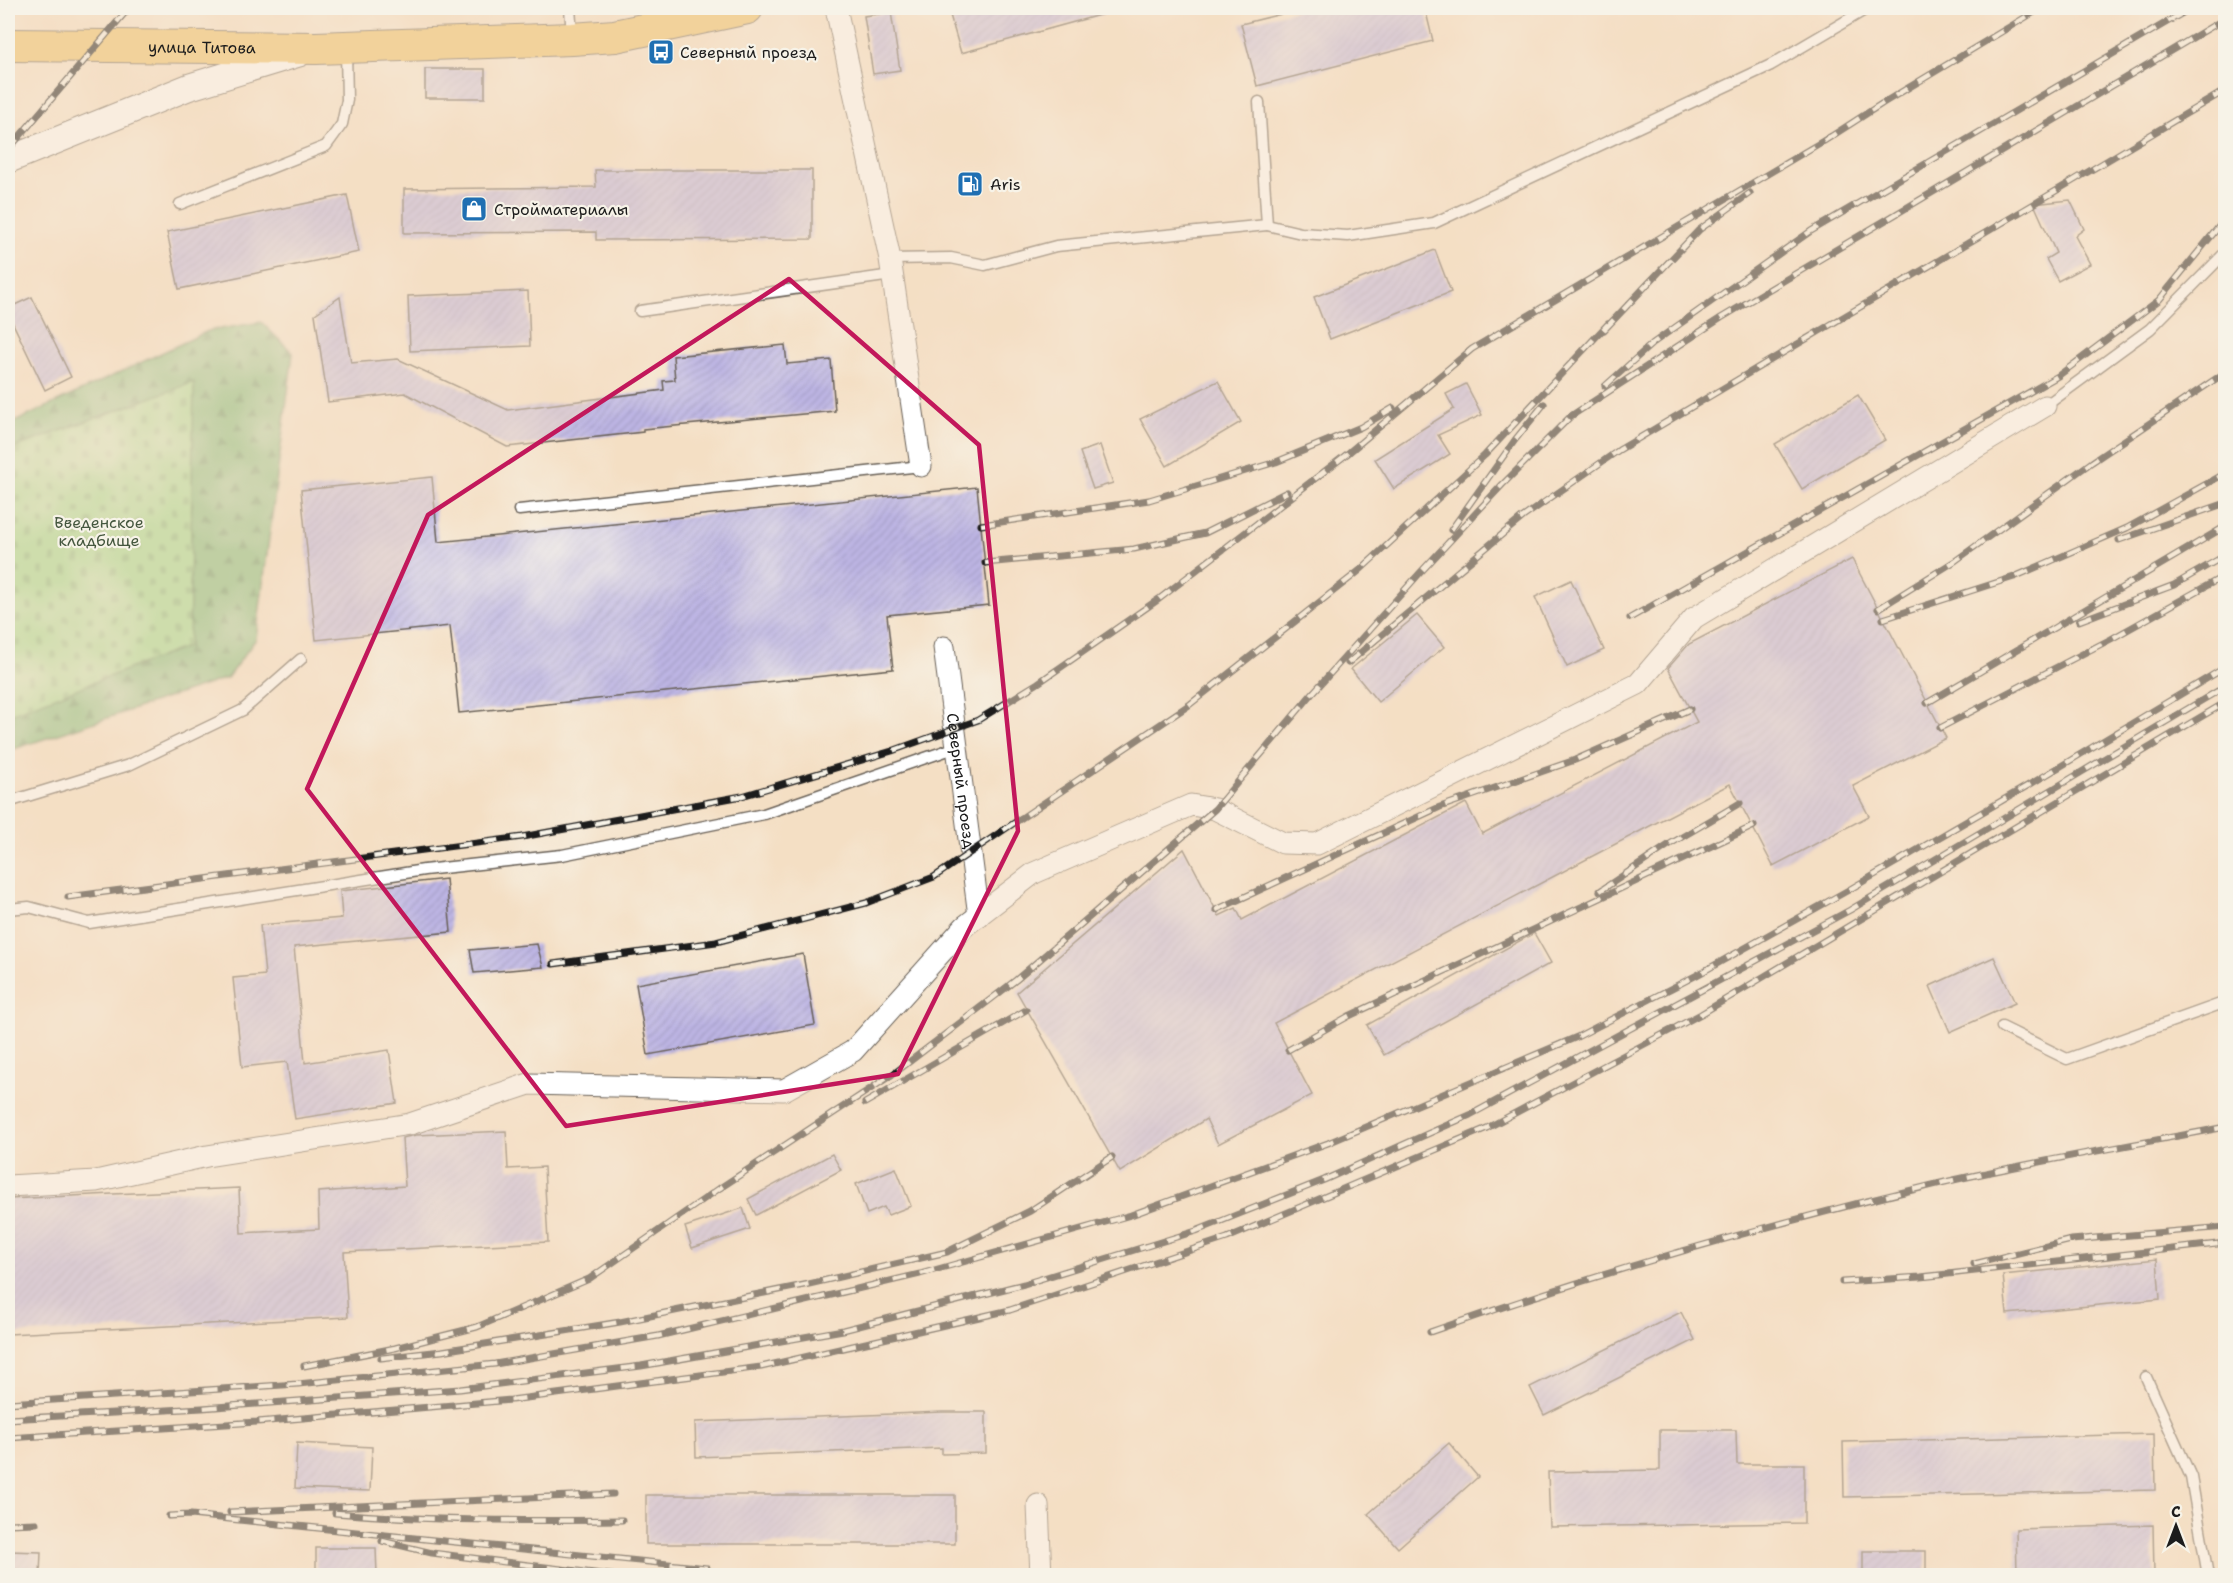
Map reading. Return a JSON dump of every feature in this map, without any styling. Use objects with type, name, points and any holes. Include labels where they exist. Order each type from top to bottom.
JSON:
[{"type":"main road","name":"улица Титова","points":[[8,45],[331,48],[572,39],[615,36],[747,8]]},
{"type":"street","points":[[836,8],[891,267],[921,466]]},
{"type":"street","points":[[8,160],[189,87],[331,48]]},
{"type":"street","points":[[8,1186],[96,1181],[207,1156],[410,1124],[529,1084],[784,1090],[853,1051],[965,926],[1034,873],[1191,805],[1215,809],[1283,843],[1317,844],[1638,684],[1694,618],[2045,406]]},
{"type":"street","name":"Северный проезд","points":[[944,647],[979,916]]},
{"type":"street","points":[[1038,1505],[1041,1575]]},
{"type":"lane","points":[[570,8],[572,39]]},
{"type":"lane","points":[[640,310],[951,258],[985,265],[1056,246],[1268,225],[1301,233],[1348,236],[1434,223],[1771,64],[1868,8]]},
{"type":"lane","points":[[180,204],[326,146],[342,124],[347,99],[331,48]]},
{"type":"lane","points":[[1259,102],[1268,225]]},
{"type":"lane","points":[[2045,406],[2150,329],[2226,252]]},
{"type":"lane","points":[[519,510],[921,466]]},
{"type":"lane","points":[[8,802],[129,765],[243,710],[301,659]]},
{"type":"lane","points":[[8,909],[29,907],[90,923],[424,870],[562,855],[764,814],[957,747]]},
{"type":"lane","points":[[2002,1027],[2067,1059],[2226,1002]]},
{"type":"lane","points":[[2146,1377],[2191,1477],[2208,1575]]},
{"type":"highlighted area","points":[[789,279],[979,445],[1018,831],[898,1074],[566,1126],[307,789],[428,515]]},
{"type":"green space","points":[[261,322],[293,353],[256,639],[227,678],[8,751],[8,425],[208,331]]},
{"type":"green space","name":"Введенское кладбище","points":[[194,382],[189,646],[8,715],[8,450]]},
{"type":"building","points":[[948,8],[1106,8],[1107,13],[961,53]]},
{"type":"building","points":[[1306,8],[1425,8],[1433,41],[1257,86],[1241,24]]},
{"type":"building","points":[[891,12],[900,70],[873,74],[864,16]]},
{"type":"building","points":[[425,69],[485,69],[485,98],[425,98]]},
{"type":"building","points":[[595,170],[812,170],[812,239],[596,240],[596,232],[404,233],[404,189],[596,187]]},
{"type":"building","points":[[347,195],[359,252],[179,289],[167,232]]},
{"type":"building","points":[[2070,200],[2084,229],[2075,236],[2090,264],[2058,281],[2046,259],[2056,253],[2034,204]]},
{"type":"building","points":[[1435,250],[1451,292],[1330,339],[1314,297]]},
{"type":"building","points":[[528,291],[530,346],[410,351],[408,296]]},
{"type":"building","points":[[32,297],[71,377],[45,390],[8,313],[8,308]]},
{"type":"building","points":[[340,297],[351,363],[398,359],[508,410],[664,390],[663,381],[675,380],[673,356],[785,345],[787,364],[831,360],[835,411],[643,429],[643,432],[507,447],[405,393],[328,402],[315,314]]},
{"type":"building","points":[[1218,381],[1241,422],[1167,466],[1140,419]]},
{"type":"building","points":[[1466,384],[1482,415],[1438,435],[1450,454],[1394,489],[1375,459],[1454,409],[1446,394]]},
{"type":"building","points":[[1858,395],[1885,440],[1802,489],[1775,444]]},
{"type":"building","points":[[1100,445],[1113,483],[1093,489],[1080,452]]},
{"type":"building","points":[[432,477],[438,542],[977,487],[989,605],[887,615],[893,669],[459,713],[450,626],[316,640],[301,490]]},
{"type":"building","points":[[1852,559],[1946,738],[1853,786],[1869,816],[1773,866],[1730,784],[1274,1023],[1312,1095],[1218,1144],[1206,1119],[1120,1172],[1017,992],[1184,849],[1219,916],[1236,908],[1242,920],[1466,803],[1482,834],[1697,722],[1668,668],[1689,644]]},
{"type":"building","points":[[1571,580],[1604,650],[1567,667],[1535,597]]},
{"type":"building","points":[[1417,615],[1444,647],[1378,702],[1351,669]]},
{"type":"building","points":[[446,879],[451,932],[294,947],[305,1063],[389,1050],[397,1103],[295,1119],[287,1062],[242,1067],[233,978],[265,975],[260,925],[342,918],[340,891]]},
{"type":"building","points":[[1534,933],[1551,963],[1384,1055],[1367,1025]]},
{"type":"building","points":[[537,944],[543,967],[474,973],[470,950]]},
{"type":"building","points":[[803,954],[815,1025],[648,1055],[636,984]]},
{"type":"building","points":[[1994,957],[2015,1003],[1950,1032],[1930,986]]},
{"type":"building","points":[[506,1131],[508,1169],[544,1167],[548,1242],[344,1252],[348,1317],[8,1334],[8,1199],[239,1188],[241,1233],[319,1229],[318,1192],[405,1186],[402,1138],[416,1135]]},
{"type":"building","points":[[832,1154],[841,1170],[756,1215],[748,1199]]},
{"type":"building","points":[[896,1168],[911,1206],[888,1215],[884,1207],[867,1214],[856,1184]]},
{"type":"building","points":[[743,1208],[750,1229],[692,1248],[685,1227]]},
{"type":"building","points":[[2157,1259],[2160,1299],[2007,1314],[2003,1275]]},
{"type":"building","points":[[1681,1312],[1695,1340],[1544,1415],[1530,1387]]},
{"type":"building","points":[[986,1412],[986,1453],[942,1454],[942,1448],[696,1457],[695,1422]]},
{"type":"building","points":[[1660,1430],[1736,1430],[1737,1464],[1804,1464],[1804,1523],[1550,1527],[1548,1472],[1660,1470]]},
{"type":"building","points":[[2154,1434],[2155,1490],[1844,1497],[1843,1442]]},
{"type":"building","points":[[297,1443],[372,1447],[370,1491],[295,1488]]},
{"type":"building","points":[[1449,1443],[1478,1477],[1398,1548],[1368,1514]]},
{"type":"building","points":[[646,1495],[955,1495],[955,1544],[646,1544]]},
{"type":"building","points":[[2153,1525],[2154,1575],[2017,1575],[2016,1529]]},
{"type":"building","points":[[316,1548],[376,1548],[377,1575],[316,1575]]},
{"type":"building","points":[[8,1551],[41,1552],[40,1575],[8,1575]]},
{"type":"building","points":[[1863,1551],[1926,1551],[1926,1575],[1863,1575]]},
{"type":"railway","points":[[8,150],[129,8]]},
{"type":"railway","points":[[1824,141],[2041,8]]},
{"type":"railway","points":[[1605,386],[1653,343],[1811,231],[2191,8]]},
{"type":"railway","points":[[304,1366],[395,1348],[477,1327],[589,1279],[720,1188],[896,1072],[1016,980],[1215,809],[1311,695],[1419,574],[1502,485],[1571,416],[1721,318],[2226,18]]},
{"type":"railway","points":[[1348,663],[1523,517],[1619,450],[2226,90]]},
{"type":"railway","points":[[68,897],[522,837],[742,796],[892,751],[978,720],[1038,683],[1159,599],[1347,454],[1472,349],[1830,137]]},
{"type":"railway","points":[[1604,330],[1699,230],[1750,193]]},
{"type":"railway","points":[[1630,618],[2058,376],[2159,300],[2226,218]]},
{"type":"railway","points":[[553,964],[716,942],[866,903],[934,877],[1189,705],[1359,571],[1485,455],[1608,324]]},
{"type":"railway","points":[[1878,609],[1955,561],[2092,462],[2226,372]]},
{"type":"railway","points":[[1451,530],[1515,440],[1544,404]]},
{"type":"railway","points":[[981,525],[1149,500],[1276,462],[1361,427],[1393,408]]},
{"type":"railway","points":[[1883,619],[2014,577],[2127,528],[2226,473]]},
{"type":"railway","points":[[985,563],[1134,549],[1205,533],[1287,492]]},
{"type":"railway","points":[[2119,540],[2226,503]]},
{"type":"railway","points":[[1927,703],[2226,526]]},
{"type":"railway","points":[[2079,621],[2174,585],[2226,555]]},
{"type":"railway","points":[[1940,728],[2111,639],[2226,575]]},
{"type":"railway","points":[[8,1403],[298,1384],[495,1364],[658,1336],[920,1274],[1131,1215],[1328,1143],[1577,1037],[1697,975],[1852,888],[2226,667]]},
{"type":"railway","points":[[8,1419],[202,1408],[460,1389],[641,1366],[843,1330],[1024,1284],[1196,1231],[1324,1180],[1470,1115],[1850,910],[2226,686]]},
{"type":"railway","points":[[8,1438],[257,1422],[511,1400],[761,1367],[1010,1310],[1227,1238],[1487,1128],[1701,1014],[2226,702]]},
{"type":"railway","points":[[1216,910],[1440,807],[1575,760],[1690,709]]},
{"type":"railway","points":[[1600,891],[1670,844],[1740,803]]},
{"type":"railway","points":[[1288,1050],[1349,1016],[1754,826]]},
{"type":"railway","points":[[865,1103],[1026,1010]]},
{"type":"railway","points":[[1430,1332],[1621,1269],[1815,1214],[1980,1174],[2226,1127]]},
{"type":"railway","points":[[381,1358],[442,1351],[620,1322],[809,1284],[947,1252],[1030,1211],[1112,1157]]},
{"type":"railway","points":[[1974,1264],[2071,1240],[2226,1227]]},
{"type":"railway","points":[[1842,1282],[1921,1277],[2226,1243]]},
{"type":"railway","points":[[230,1512],[613,1494]]},
{"type":"railway","points":[[335,1513],[478,1520],[622,1520]]},
{"type":"railway","points":[[169,1516],[191,1515],[707,1568]]},
{"type":"railway","points":[[8,1524],[36,1523]]},
{"type":"railway","points":[[382,1541],[432,1553],[618,1576]]},
{"type":"place","name":"Северный проезд","points":[[661,52]]},
{"type":"place","name":"Aris","points":[[970,184]]},
{"type":"place","name":"Стройматериалы","points":[[474,209]]}]
